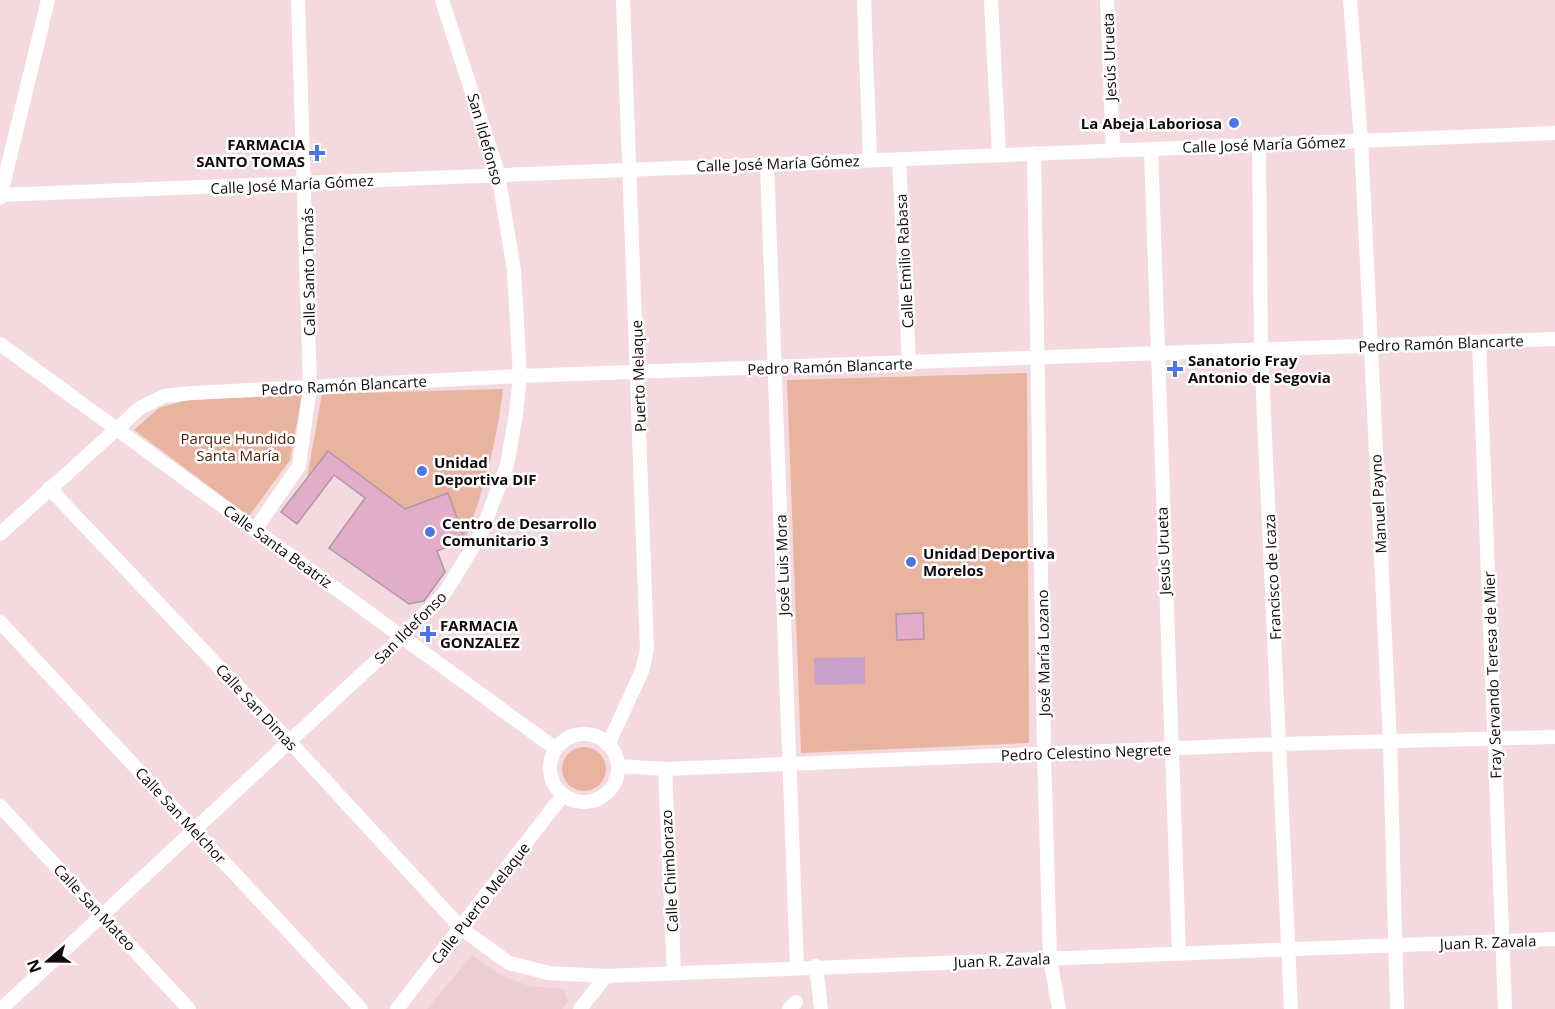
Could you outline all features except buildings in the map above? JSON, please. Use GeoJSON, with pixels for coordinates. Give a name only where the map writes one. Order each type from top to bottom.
{"type":"FeatureCollection","features":[{"type":"Feature","properties":{"kind":"street"},"geometry":{"type":"LineString","coordinates":[[1,196],[48,0]]}},
{"type":"Feature","properties":{"kind":"street","name":"Calle Santo Tomás"},"geometry":{"type":"LineString","coordinates":[[255,530],[299,466],[310,387],[306,184],[298,0]]}},
{"type":"Feature","properties":{"kind":"street","name":"San Ildefonso"},"geometry":{"type":"LineString","coordinates":[[6,1003],[402,637],[444,594],[481,534],[507,465],[516,414],[520,376],[514,270],[498,173],[442,0]]}},
{"type":"Feature","properties":{"kind":"street","name":"Puerto Melaque"},"geometry":{"type":"LineString","coordinates":[[608,745],[642,671],[647,649],[623,0]]}},
{"type":"Feature","properties":{"kind":"street"},"geometry":{"type":"LineString","coordinates":[[864,0],[870,160]]}},
{"type":"Feature","properties":{"kind":"street"},"geometry":{"type":"LineString","coordinates":[[991,0],[999,154]]}},
{"type":"Feature","properties":{"kind":"street","name":"Jesús Urueta"},"geometry":{"type":"LineString","coordinates":[[1107,0],[1113,150]]}},
{"type":"Feature","properties":{"kind":"street","name":"Manuel Payno"},"geometry":{"type":"LineString","coordinates":[[1350,0],[1360,140],[1390,742],[1397,1009]]}},
{"type":"Feature","properties":{"kind":"street","name":"Calle José María Gómez"},"geometry":{"type":"LineString","coordinates":[[1,196],[306,184],[498,173],[1555,133]]}},
{"type":"Feature","properties":{"kind":"street","name":"Francisco de Icaza"},"geometry":{"type":"LineString","coordinates":[[1259,144],[1261,350],[1291,1009]]}},
{"type":"Feature","properties":{"kind":"street","name":"Jesús Urueta"},"geometry":{"type":"LineString","coordinates":[[1151,148],[1156,354],[1179,953]]}},
{"type":"Feature","properties":{"kind":"street","name":"José María Lozano"},"geometry":{"type":"LineString","coordinates":[[1034,153],[1044,753],[1050,958],[1059,1009]]}},
{"type":"Feature","properties":{"kind":"street","name":"Calle Emilio Rabasa"},"geometry":{"type":"LineString","coordinates":[[899,159],[909,363]]}},
{"type":"Feature","properties":{"kind":"street","name":"José Luis Mora"},"geometry":{"type":"LineString","coordinates":[[767,164],[797,967]]}},
{"type":"Feature","properties":{"kind":"street","name":"Pedro Ramón Blancarte"},"geometry":{"type":"LineString","coordinates":[[0,534],[115,429],[140,408],[164,396],[520,376],[1555,339]]}},
{"type":"Feature","properties":{"kind":"street","name":"Fray Servando Teresa de Mier"},"geometry":{"type":"LineString","coordinates":[[1479,342],[1505,1009]]}},
{"type":"Feature","properties":{"kind":"street","name":"Calle Santa Beatriz"},"geometry":{"type":"LineString","coordinates":[[0,344],[556,749]]}},
{"type":"Feature","properties":{"kind":"street","name":"Calle San Dimas"},"geometry":{"type":"LineString","coordinates":[[49,488],[289,741],[462,929]]}},
{"type":"Feature","properties":{"kind":"street","name":"Calle San Melchor"},"geometry":{"type":"LineString","coordinates":[[0,621],[361,1009]]}},
{"type":"Feature","properties":{"kind":"street"},"geometry":{"type":"LineString","coordinates":[[587,734],[608,745],[618,766],[616,780],[610,791],[600,799],[587,802],[574,801],[563,795],[550,774],[551,761],[556,749],[575,735],[587,734]]}},
{"type":"Feature","properties":{"kind":"street","name":"Pedro Celestino Negrete"},"geometry":{"type":"LineString","coordinates":[[618,766],[665,769],[1280,744],[1555,737]]}},
{"type":"Feature","properties":{"kind":"street","name":"Calle Chimborazo"},"geometry":{"type":"LineString","coordinates":[[665,769],[674,972]]}},
{"type":"Feature","properties":{"kind":"street","name":"Calle Puerto Melaque"},"geometry":{"type":"LineString","coordinates":[[397,1009],[462,929],[563,795]]}},
{"type":"Feature","properties":{"kind":"street","name":"Calle San Mateo"},"geometry":{"type":"LineString","coordinates":[[0,806],[189,1009]]}},
{"type":"Feature","properties":{"kind":"street","name":"Juan R. Zavala"},"geometry":{"type":"LineString","coordinates":[[462,929],[509,963],[549,973],[606,976],[816,966],[1289,951],[1555,939]]}},
{"type":"Feature","properties":{"kind":"street"},"geometry":{"type":"LineString","coordinates":[[816,966],[821,1009]]}},
{"type":"Feature","properties":{"kind":"street"},"geometry":{"type":"LineString","coordinates":[[580,1009],[606,976]]}},
{"type":"Feature","properties":{"kind":"shaded area"},"geometry":{"type":"Polygon","coordinates":[[[865,657],[865,684],[815,685],[814,658],[865,657]]]}},
{"type":"Feature","properties":{"kind":"shaded area"},"geometry":{"type":"Polygon","coordinates":[[[472,955],[499,974],[529,986],[564,989],[568,1001],[562,1009],[427,1009],[472,955]]]}},
{"type":"Feature","properties":{"kind":"green space","name":"Unidad Deportiva Morelos"},"geometry":{"type":"Polygon","coordinates":[[[1027,373],[1029,743],[801,753],[787,380],[1027,373]]]}},
{"type":"Feature","properties":{"kind":"green space","name":"Unidad Deportiva DIF"},"geometry":{"type":"Polygon","coordinates":[[[503,389],[489,466],[465,540],[448,494],[405,509],[328,451],[307,478],[322,394],[503,389]]]}},
{"type":"Feature","properties":{"kind":"green space","name":"Parque Hundido Santa María"},"geometry":{"type":"Polygon","coordinates":[[[302,395],[290,460],[249,516],[134,430],[159,408],[187,400],[302,395]]]}},
{"type":"Feature","properties":{"kind":"green space"},"geometry":{"type":"Polygon","coordinates":[[[584,747],[600,753],[606,769],[600,785],[584,791],[568,785],[562,769],[568,753],[584,747]]]}},
{"type":"Feature","properties":{"kind":"place","name":"La Abeja Laboriosa"},"geometry":{"type":"Point","coordinates":[1234,123]}},
{"type":"Feature","properties":{"kind":"place","name":"FARMACIA SANTO TOMAS"},"geometry":{"type":"Point","coordinates":[317,153]}},
{"type":"Feature","properties":{"kind":"place","name":"Sanatorio Fray Antonio de Segovia"},"geometry":{"type":"Point","coordinates":[1175,369]}},
{"type":"Feature","properties":{"kind":"place","name":"Unidad Deportiva DIF"},"geometry":{"type":"Point","coordinates":[422,471]}},
{"type":"Feature","properties":{"kind":"place","name":"Centro de Desarrollo Comunitario 3"},"geometry":{"type":"Point","coordinates":[430,532]}},
{"type":"Feature","properties":{"kind":"place","name":"Unidad Deportiva Morelos"},"geometry":{"type":"Point","coordinates":[911,562]}},
{"type":"Feature","properties":{"kind":"place","name":"FARMACIA GONZALEZ"},"geometry":{"type":"Point","coordinates":[428,634]}}]}
